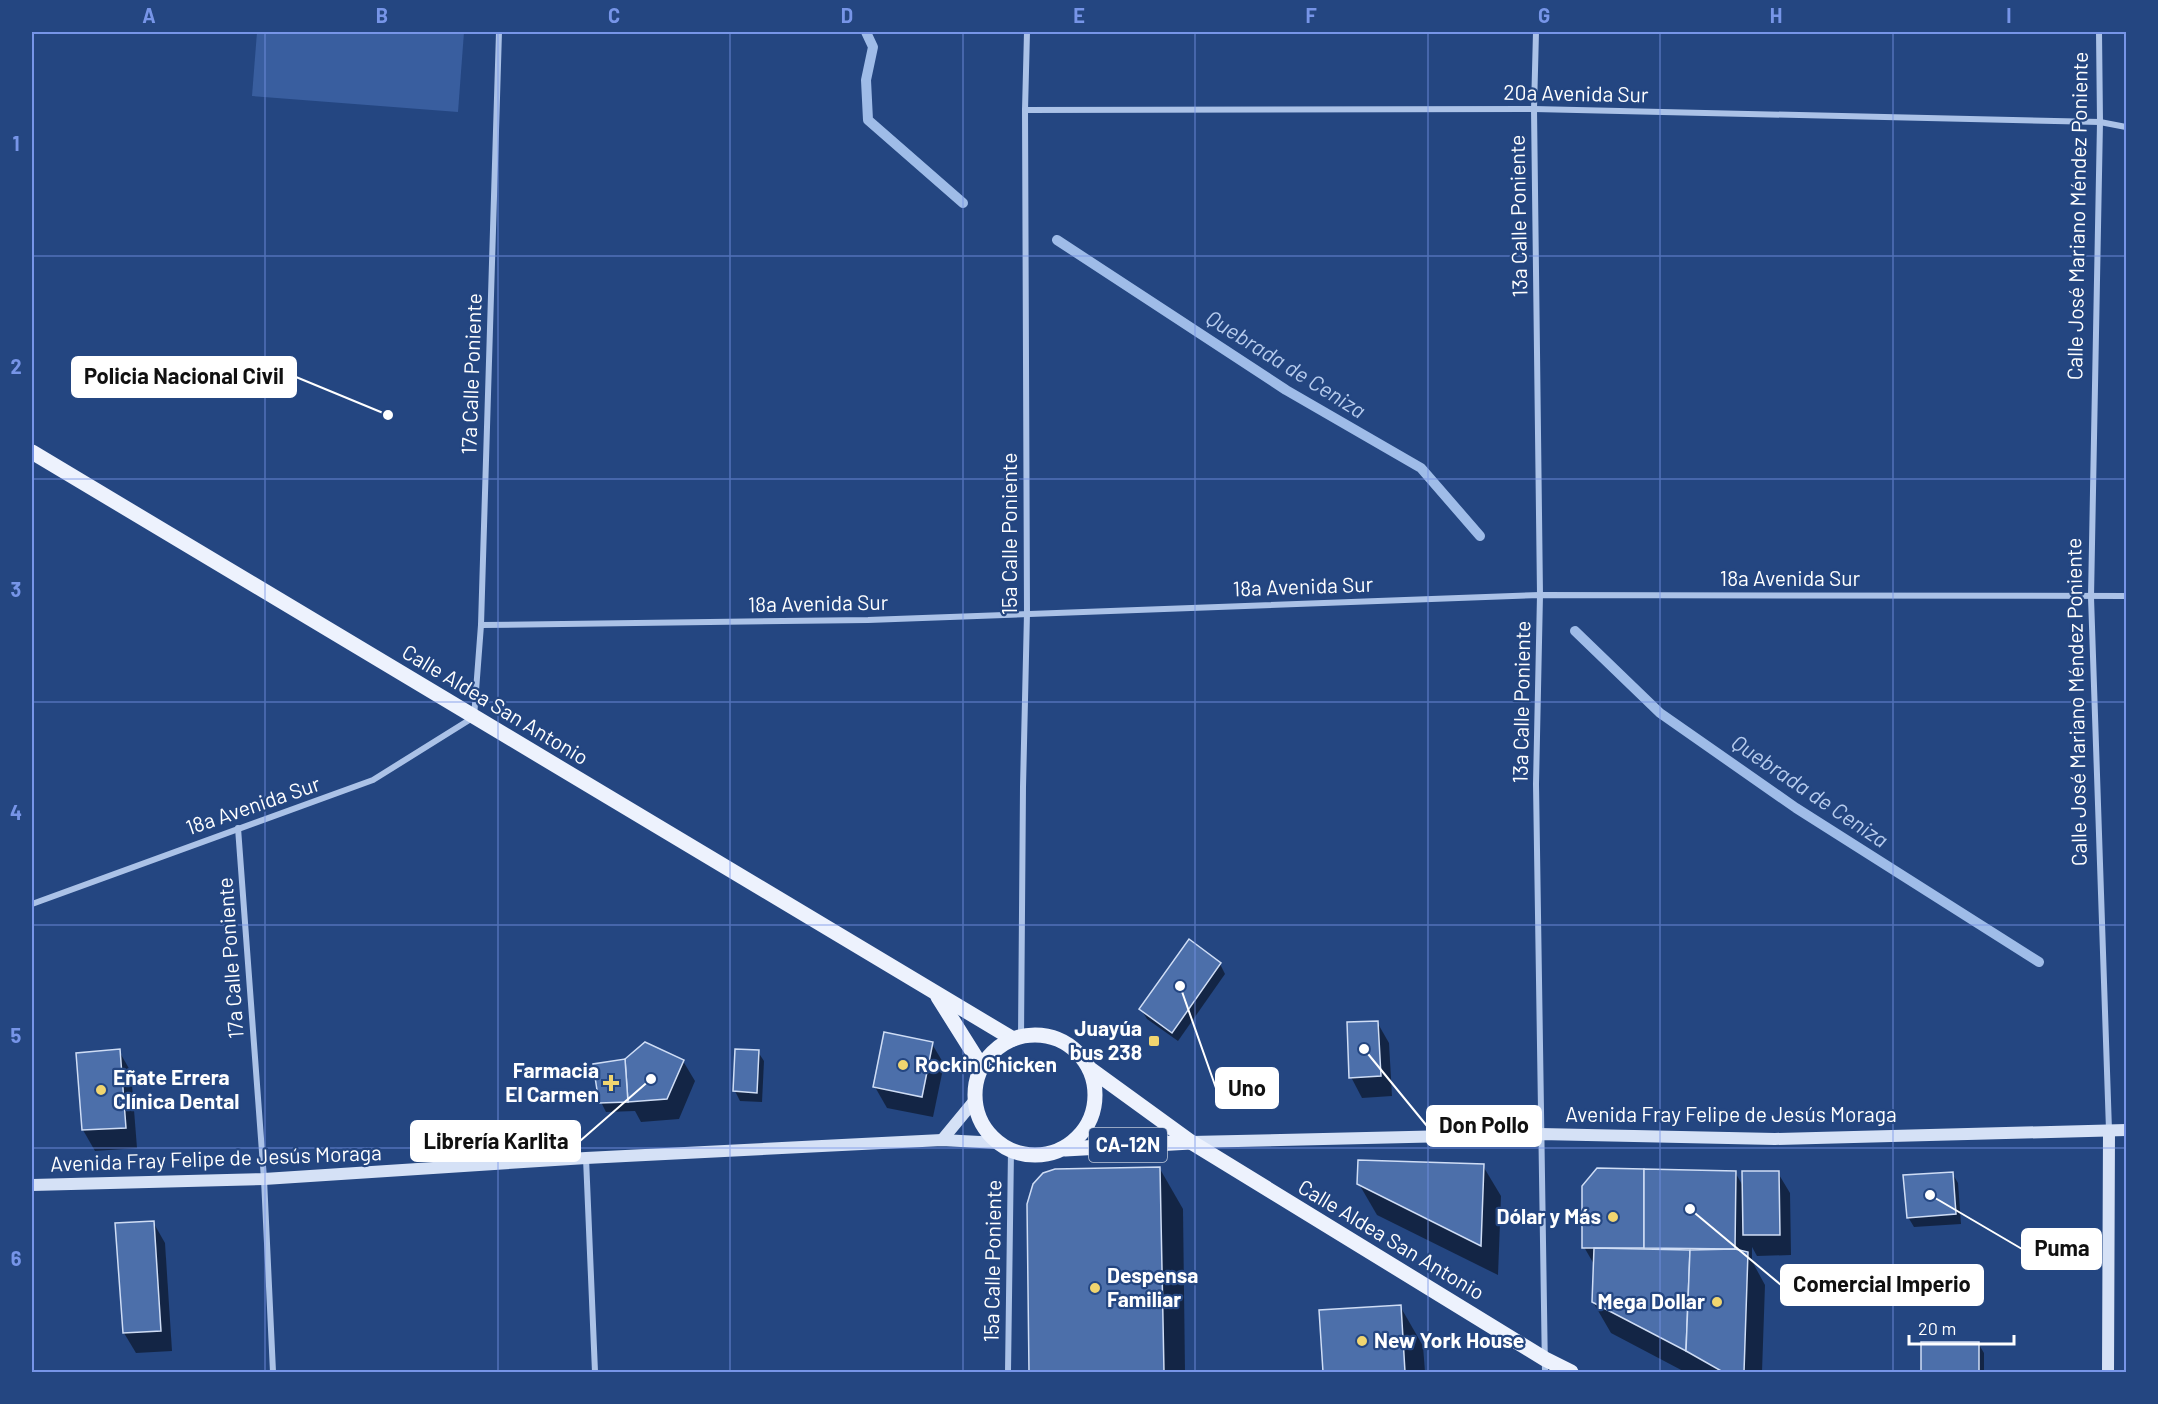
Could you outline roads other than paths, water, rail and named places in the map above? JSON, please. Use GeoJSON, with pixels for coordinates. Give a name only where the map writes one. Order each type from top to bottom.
{"type":"FeatureCollection","features":[{"type":"Feature","properties":{"kind":"main road","name":"Calle Aldea San Antonio"},"geometry":{"type":"LineString","coordinates":[[32,452],[937,995],[1017,1038]]}},
{"type":"Feature","properties":{"kind":"main road","name":"Calle Aldea San Antonio"},"geometry":{"type":"LineString","coordinates":[[937,995],[982,1067]]}},
{"type":"Feature","properties":{"kind":"main road"},"geometry":{"type":"LineString","coordinates":[[1041,1035],[1060,1040],[1077,1051],[1089,1068],[1095,1085],[1095,1104],[1090,1122],[1079,1137],[1065,1149],[1048,1155],[1029,1155],[1005,1147],[987,1131],[979,1116],[975,1100],[982,1067],[990,1056],[1017,1038],[1041,1035]]}},
{"type":"Feature","properties":{"kind":"main road","name":"Calle Aldea San Antonio"},"geometry":{"type":"LineString","coordinates":[[1089,1068],[1191,1142],[1545,1366],[1571,1372]]}},
{"type":"Feature","properties":{"kind":"main road","name":"CA-12N"},"geometry":{"type":"LineString","coordinates":[[1065,1149],[1191,1142]]}},
{"type":"Feature","properties":{"kind":"street","name":"17a Calle Poniente"},"geometry":{"type":"LineString","coordinates":[[474,717],[481,625],[499,32]]}},
{"type":"Feature","properties":{"kind":"street","name":"15a Calle Poniente"},"geometry":{"type":"LineString","coordinates":[[1017,1038],[1027,613],[1025,110],[1027,32]]}},
{"type":"Feature","properties":{"kind":"street","name":"13a Calle Poniente"},"geometry":{"type":"LineString","coordinates":[[1536,32],[1534,109],[1540,595],[1536,784],[1545,1366]]}},
{"type":"Feature","properties":{"kind":"street","name":"Calle José Mariano Méndez Poniente"},"geometry":{"type":"LineString","coordinates":[[2099,32],[2100,122],[2091,597],[2109,1131],[2108,1372]]}},
{"type":"Feature","properties":{"kind":"street","name":"20a Avenida Sur"},"geometry":{"type":"LineString","coordinates":[[1025,110],[1534,109],[2100,122],[2127,127]]}},
{"type":"Feature","properties":{"kind":"street","name":"18a Avenida Sur"},"geometry":{"type":"LineString","coordinates":[[481,625],[868,620],[1540,595],[2127,596]]}},
{"type":"Feature","properties":{"kind":"street","name":"18a Avenida Sur"},"geometry":{"type":"LineString","coordinates":[[32,904],[238,828],[324,800],[373,780],[474,717]]}},
{"type":"Feature","properties":{"kind":"street","name":"17a Calle Poniente"},"geometry":{"type":"LineString","coordinates":[[238,828],[264,1179],[273,1372]]}},
{"type":"Feature","properties":{"kind":"street"},"geometry":{"type":"LineString","coordinates":[[942,1140],[975,1100]]}},
{"type":"Feature","properties":{"kind":"street","name":"Avenida Fray Felipe de Jesús Moraga"},"geometry":{"type":"LineString","coordinates":[[1191,1142],[1540,1134],[1775,1139],[2127,1130]]}},
{"type":"Feature","properties":{"kind":"street","name":"Avenida Fray Felipe de Jesús Moraga"},"geometry":{"type":"LineString","coordinates":[[32,1185],[264,1179],[586,1158],[942,1140],[1005,1147]]}},
{"type":"Feature","properties":{"kind":"street","name":"15a Calle Poniente"},"geometry":{"type":"LineString","coordinates":[[1005,1147],[1008,1372]]}},
{"type":"Feature","properties":{"kind":"street"},"geometry":{"type":"LineString","coordinates":[[586,1158],[594,1372]]}},
{"type":"Feature","properties":{"kind":"waterway","name":"Quebrada de Ceniza"},"geometry":{"type":"LineString","coordinates":[[866,32],[873,47],[866,80],[868,120],[963,203]]}},
{"type":"Feature","properties":{"kind":"waterway","name":"Quebrada de Ceniza"},"geometry":{"type":"LineString","coordinates":[[1057,240],[1286,390],[1421,468],[1480,536]]}},
{"type":"Feature","properties":{"kind":"waterway","name":"Quebrada de Ceniza"},"geometry":{"type":"LineString","coordinates":[[1575,631],[1660,713],[1796,808],[2039,962]]}},
{"type":"Feature","properties":{"kind":"place","name":"Policia Nacional Civil"},"geometry":{"type":"Point","coordinates":[388,415]}},
{"type":"Feature","properties":{"kind":"place","name":"Uno"},"geometry":{"type":"Point","coordinates":[1180,986]}},
{"type":"Feature","properties":{"kind":"place","name":"Juayúa bus 238"},"geometry":{"type":"Point","coordinates":[1154,1041]}},
{"type":"Feature","properties":{"kind":"place","name":"Don Pollo"},"geometry":{"type":"Point","coordinates":[1364,1049]}},
{"type":"Feature","properties":{"kind":"place","name":"Rockin Chicken"},"geometry":{"type":"Point","coordinates":[903,1065]}},
{"type":"Feature","properties":{"kind":"place","name":"Librería Karlita"},"geometry":{"type":"Point","coordinates":[651,1079]}},
{"type":"Feature","properties":{"kind":"place","name":"Farmacia El Carmen"},"geometry":{"type":"Point","coordinates":[611,1083]}},
{"type":"Feature","properties":{"kind":"place","name":"Eñate Errera Clínica Dental"},"geometry":{"type":"Point","coordinates":[101,1090]}},
{"type":"Feature","properties":{"kind":"place","name":"Puma"},"geometry":{"type":"Point","coordinates":[1930,1195]}},
{"type":"Feature","properties":{"kind":"place","name":"Comercial Imperio"},"geometry":{"type":"Point","coordinates":[1690,1209]}},
{"type":"Feature","properties":{"kind":"place","name":"Dólar y Más"},"geometry":{"type":"Point","coordinates":[1613,1217]}},
{"type":"Feature","properties":{"kind":"place","name":"Despensa Familiar"},"geometry":{"type":"Point","coordinates":[1095,1288]}},
{"type":"Feature","properties":{"kind":"place","name":"Mega Dollar"},"geometry":{"type":"Point","coordinates":[1717,1302]}},
{"type":"Feature","properties":{"kind":"place","name":"New York House"},"geometry":{"type":"Point","coordinates":[1362,1341]}}]}
